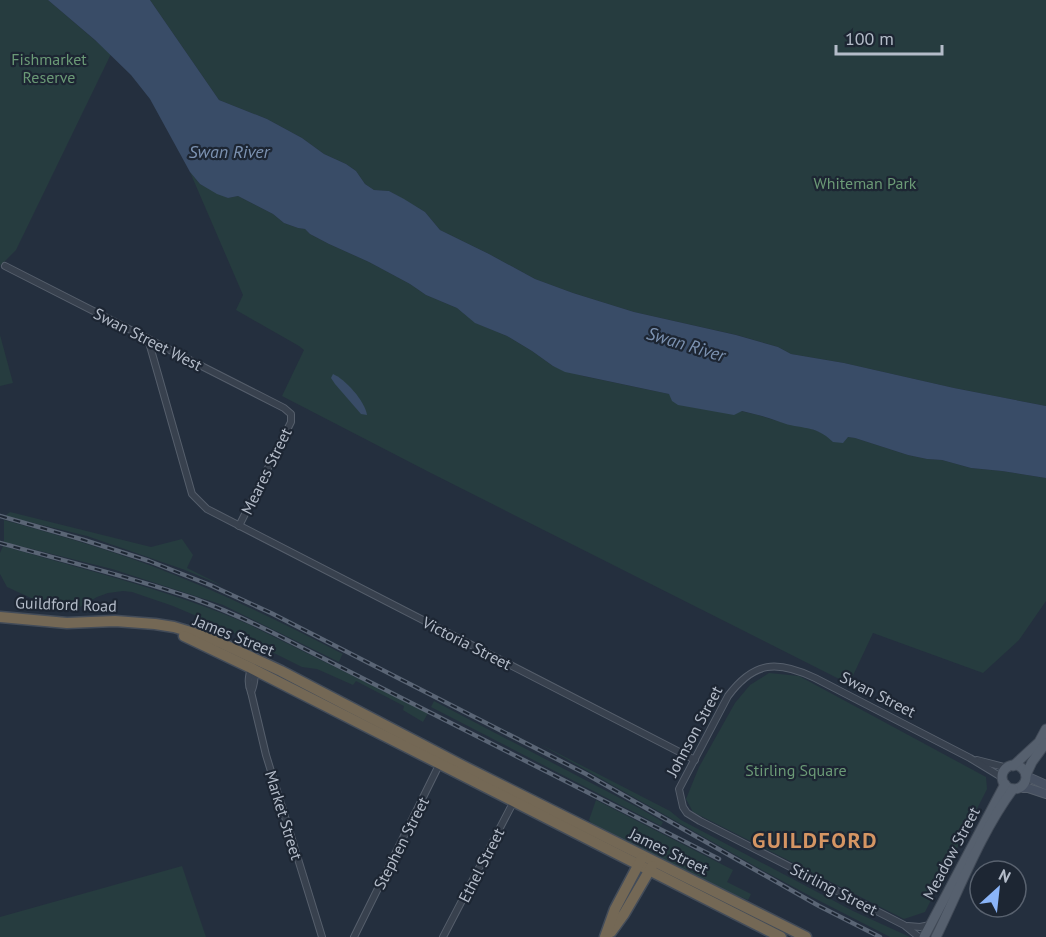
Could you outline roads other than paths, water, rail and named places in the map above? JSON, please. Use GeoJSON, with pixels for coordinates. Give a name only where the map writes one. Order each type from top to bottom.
{"type":"FeatureCollection","features":[{"type":"Feature","properties":{"kind":"highway","name":"Guildford Road"},"geometry":{"type":"LineString","coordinates":[[0,616],[67,623],[130,621]]}},
{"type":"Feature","properties":{"kind":"highway","name":"James Street"},"geometry":{"type":"LineString","coordinates":[[130,621],[175,633],[295,678],[433,750],[516,798]]}},
{"type":"Feature","properties":{"kind":"highway","name":"James Street"},"geometry":{"type":"LineString","coordinates":[[255,664],[331,709],[440,765],[516,798],[652,865],[782,934],[806,937]]}},
{"type":"Feature","properties":{"kind":"highway"},"geometry":{"type":"LineString","coordinates":[[295,678],[294,684],[297,688],[331,709]]}},
{"type":"Feature","properties":{"kind":"highway"},"geometry":{"type":"LineString","coordinates":[[606,937],[615,909],[641,860]]}},
{"type":"Feature","properties":{"kind":"highway"},"geometry":{"type":"LineString","coordinates":[[606,937],[624,914],[652,865]]}},
{"type":"Feature","properties":{"kind":"main road"},"geometry":{"type":"LineString","coordinates":[[1046,729],[1039,742],[1004,772],[1010,785],[1024,784],[1032,762],[1046,743]]}},
{"type":"Feature","properties":{"kind":"main road"},"geometry":{"type":"LineString","coordinates":[[1010,767],[1020,767],[1026,775]]}},
{"type":"Feature","properties":{"kind":"main road","name":"Meadow Street"},"geometry":{"type":"LineString","coordinates":[[924,937],[1010,785]]}},
{"type":"Feature","properties":{"kind":"main road","name":"Meadow Street"},"geometry":{"type":"LineString","coordinates":[[936,937],[1010,785]]}},
{"type":"Feature","properties":{"kind":"street","name":"Swan Street West"},"geometry":{"type":"LineString","coordinates":[[5,266],[284,408],[291,414]]}},
{"type":"Feature","properties":{"kind":"street"},"geometry":{"type":"LineString","coordinates":[[148,339],[192,494],[207,509],[239,526]]}},
{"type":"Feature","properties":{"kind":"street","name":"Meares Street"},"geometry":{"type":"LineString","coordinates":[[239,526],[291,422],[291,414]]}},
{"type":"Feature","properties":{"kind":"street","name":"Victoria Street"},"geometry":{"type":"LineString","coordinates":[[239,526],[695,760]]}},
{"type":"Feature","properties":{"kind":"street","name":"Market Street"},"geometry":{"type":"LineString","coordinates":[[255,664],[252,692],[266,755],[322,937]]}},
{"type":"Feature","properties":{"kind":"street","name":"Johnson Street"},"geometry":{"type":"LineString","coordinates":[[680,793],[679,789],[735,686],[750,673],[769,667]]}},
{"type":"Feature","properties":{"kind":"street","name":"Swan Street"},"geometry":{"type":"LineString","coordinates":[[769,667],[786,667],[803,672],[970,758],[1010,785],[1046,794]]}},
{"type":"Feature","properties":{"kind":"street"},"geometry":{"type":"LineString","coordinates":[[433,750],[440,758],[440,765]]}},
{"type":"Feature","properties":{"kind":"street","name":"Swan Street"},"geometry":{"type":"LineString","coordinates":[[970,758],[1010,767]]}},
{"type":"Feature","properties":{"kind":"street","name":"Stephen Street"},"geometry":{"type":"LineString","coordinates":[[354,937],[440,765]]}},
{"type":"Feature","properties":{"kind":"street"},"geometry":{"type":"LineString","coordinates":[[1026,775],[1046,785]]}},
{"type":"Feature","properties":{"kind":"street","name":"Stirling Street"},"geometry":{"type":"LineString","coordinates":[[680,793],[683,807],[692,817],[904,925],[919,937]]}},
{"type":"Feature","properties":{"kind":"street","name":"Ethel Street"},"geometry":{"type":"LineString","coordinates":[[443,937],[516,798]]}},
{"type":"Feature","properties":{"kind":"street","name":"Stirling Street"},"geometry":{"type":"LineString","coordinates":[[904,925],[930,926]]}},
{"type":"Feature","properties":{"kind":"water","name":"Swan River"},"geometry":{"type":"Polygon","coordinates":[[[48,0],[150,0],[219,100],[267,119],[302,138],[324,154],[356,171],[365,184],[374,190],[389,191],[425,212],[440,230],[535,279],[634,312],[736,335],[778,347],[791,354],[1046,406],[1046,478],[971,468],[942,460],[927,459],[855,438],[848,437],[843,443],[833,442],[820,432],[756,414],[742,411],[734,415],[678,405],[672,401],[669,394],[565,372],[507,336],[475,323],[457,308],[426,295],[369,262],[310,234],[305,229],[284,223],[273,214],[238,196],[228,198],[200,184],[190,172],[150,99],[131,75],[95,40],[48,0]]]}},
{"type":"Feature","properties":{"kind":"water"},"geometry":{"type":"Polygon","coordinates":[[[333,374],[354,391],[363,403],[367,415],[361,414],[335,384],[331,378],[333,374]]]}},
{"type":"Feature","properties":{"kind":"railway"},"geometry":{"type":"LineString","coordinates":[[0,516],[149,561],[210,585],[271,613],[586,774],[819,906],[880,937]]}},
{"type":"Feature","properties":{"kind":"railway"},"geometry":{"type":"LineString","coordinates":[[0,543],[147,584],[195,599],[232,614],[719,859]]}},
{"type":"Feature","properties":{"kind":"district","name":"GUILDFORD"},"geometry":{"type":"Point","coordinates":[815,840]}},
{"type":"Feature","properties":{"kind":"park label","name":"Fishmarket Reserve"},"geometry":{"type":"Point","coordinates":[49,68]}},
{"type":"Feature","properties":{"kind":"park label","name":"Whiteman Park"},"geometry":{"type":"Point","coordinates":[865,183]}},
{"type":"Feature","properties":{"kind":"park label","name":"Stirling Square"},"geometry":{"type":"Point","coordinates":[796,770]}}]}
